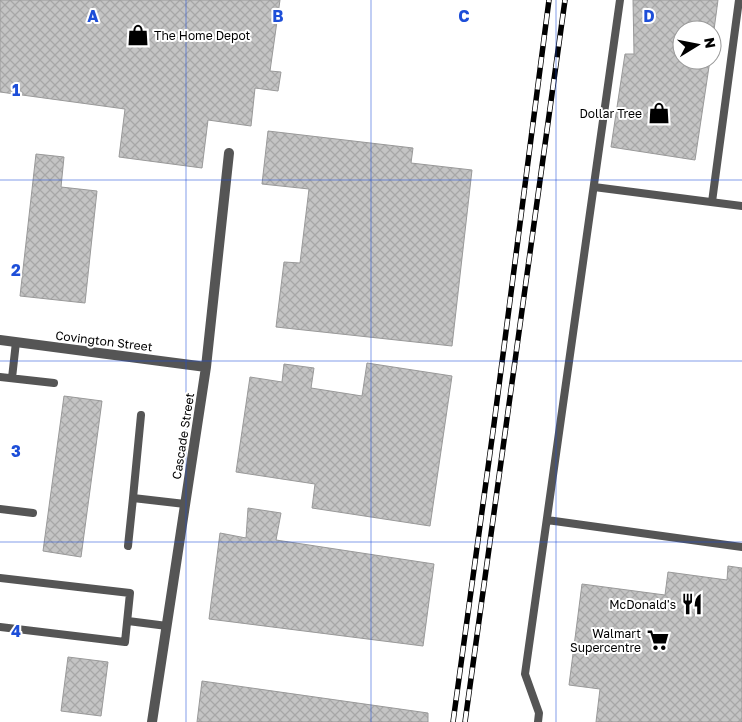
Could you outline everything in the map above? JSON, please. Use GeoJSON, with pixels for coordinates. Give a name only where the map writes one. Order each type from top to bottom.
{"type":"FeatureCollection","features":[{"type":"Feature","properties":{"kind":"street","name":"Cascade Street"},"geometry":{"type":"LineString","coordinates":[[152,722],[206,367],[229,153]]}},
{"type":"Feature","properties":{"kind":"street","name":"Covington Street"},"geometry":{"type":"LineString","coordinates":[[0,340],[206,367]]}},
{"type":"Feature","properties":{"kind":"lane"},"geometry":{"type":"LineString","coordinates":[[538,722],[539,713],[525,674],[620,0]]}},
{"type":"Feature","properties":{"kind":"lane"},"geometry":{"type":"LineString","coordinates":[[712,202],[739,0]]}},
{"type":"Feature","properties":{"kind":"lane"},"geometry":{"type":"LineString","coordinates":[[594,187],[742,206]]}},
{"type":"Feature","properties":{"kind":"lane"},"geometry":{"type":"LineString","coordinates":[[12,378],[16,342]]}},
{"type":"Feature","properties":{"kind":"lane"},"geometry":{"type":"LineString","coordinates":[[0,377],[54,383]]}},
{"type":"Feature","properties":{"kind":"lane"},"geometry":{"type":"LineString","coordinates":[[128,546],[141,415]]}},
{"type":"Feature","properties":{"kind":"lane"},"geometry":{"type":"LineString","coordinates":[[133,498],[185,504]]}},
{"type":"Feature","properties":{"kind":"lane"},"geometry":{"type":"LineString","coordinates":[[0,508],[33,513]]}},
{"type":"Feature","properties":{"kind":"lane"},"geometry":{"type":"LineString","coordinates":[[547,520],[742,547]]}},
{"type":"Feature","properties":{"kind":"lane"},"geometry":{"type":"LineString","coordinates":[[0,578],[130,593],[126,642],[0,627]]}},
{"type":"Feature","properties":{"kind":"lane"},"geometry":{"type":"LineString","coordinates":[[128,621],[167,626]]}},
{"type":"Feature","properties":{"kind":"building","name":"The Home Depot"},"geometry":{"type":"Polygon","coordinates":[[[0,0],[280,0],[270,71],[281,72],[278,91],[255,88],[251,126],[208,120],[202,168],[119,157],[125,109],[0,92],[0,0]]]}},
{"type":"Feature","properties":{"kind":"building","name":"Dollar Tree"},"geometry":{"type":"Polygon","coordinates":[[[633,0],[718,0],[715,20],[672,20],[672,70],[708,70],[695,160],[611,147],[625,54],[634,54],[633,0]]]}},
{"type":"Feature","properties":{"kind":"building"},"geometry":{"type":"Polygon","coordinates":[[[268,131],[413,148],[411,163],[472,170],[452,346],[276,327],[284,262],[300,263],[309,189],[262,184],[268,131]]]}},
{"type":"Feature","properties":{"kind":"building"},"geometry":{"type":"Polygon","coordinates":[[[36,154],[64,157],[61,187],[97,191],[85,303],[20,296],[36,154]]]}},
{"type":"Feature","properties":{"kind":"building"},"geometry":{"type":"Polygon","coordinates":[[[367,363],[452,376],[430,526],[312,508],[315,484],[236,472],[250,377],[282,382],[284,364],[314,368],[311,388],[362,396],[367,363]]]}},
{"type":"Feature","properties":{"kind":"building"},"geometry":{"type":"Polygon","coordinates":[[[64,396],[102,401],[81,557],[43,551],[64,396]]]}},
{"type":"Feature","properties":{"kind":"building"},"geometry":{"type":"Polygon","coordinates":[[[248,508],[281,513],[276,540],[434,564],[423,646],[209,619],[220,533],[246,538],[248,508]]]}},
{"type":"Feature","properties":{"kind":"building","name":"Walmart Supercentre"},"geometry":{"type":"Polygon","coordinates":[[[728,566],[742,568],[742,722],[596,722],[600,689],[569,685],[582,584],[665,595],[668,572],[727,580],[728,566]]]}},
{"type":"Feature","properties":{"kind":"building"},"geometry":{"type":"Polygon","coordinates":[[[68,657],[108,662],[101,716],[61,711],[68,657]]]}},
{"type":"Feature","properties":{"kind":"building"},"geometry":{"type":"Polygon","coordinates":[[[202,681],[428,713],[428,722],[197,722],[202,681]]]}},
{"type":"Feature","properties":{"kind":"railway"},"geometry":{"type":"LineString","coordinates":[[453,722],[549,0]]}},
{"type":"Feature","properties":{"kind":"railway"},"geometry":{"type":"LineString","coordinates":[[465,722],[565,0]]}},
{"type":"Feature","properties":{"kind":"place","name":"The Home Depot"},"geometry":{"type":"Point","coordinates":[138,35]}},
{"type":"Feature","properties":{"kind":"place","name":"Dollar Tree"},"geometry":{"type":"Point","coordinates":[659,113]}},
{"type":"Feature","properties":{"kind":"place","name":"McDonald's"},"geometry":{"type":"Point","coordinates":[692,604]}},
{"type":"Feature","properties":{"kind":"place","name":"Walmart Supercentre"},"geometry":{"type":"Point","coordinates":[658,640]}}]}
